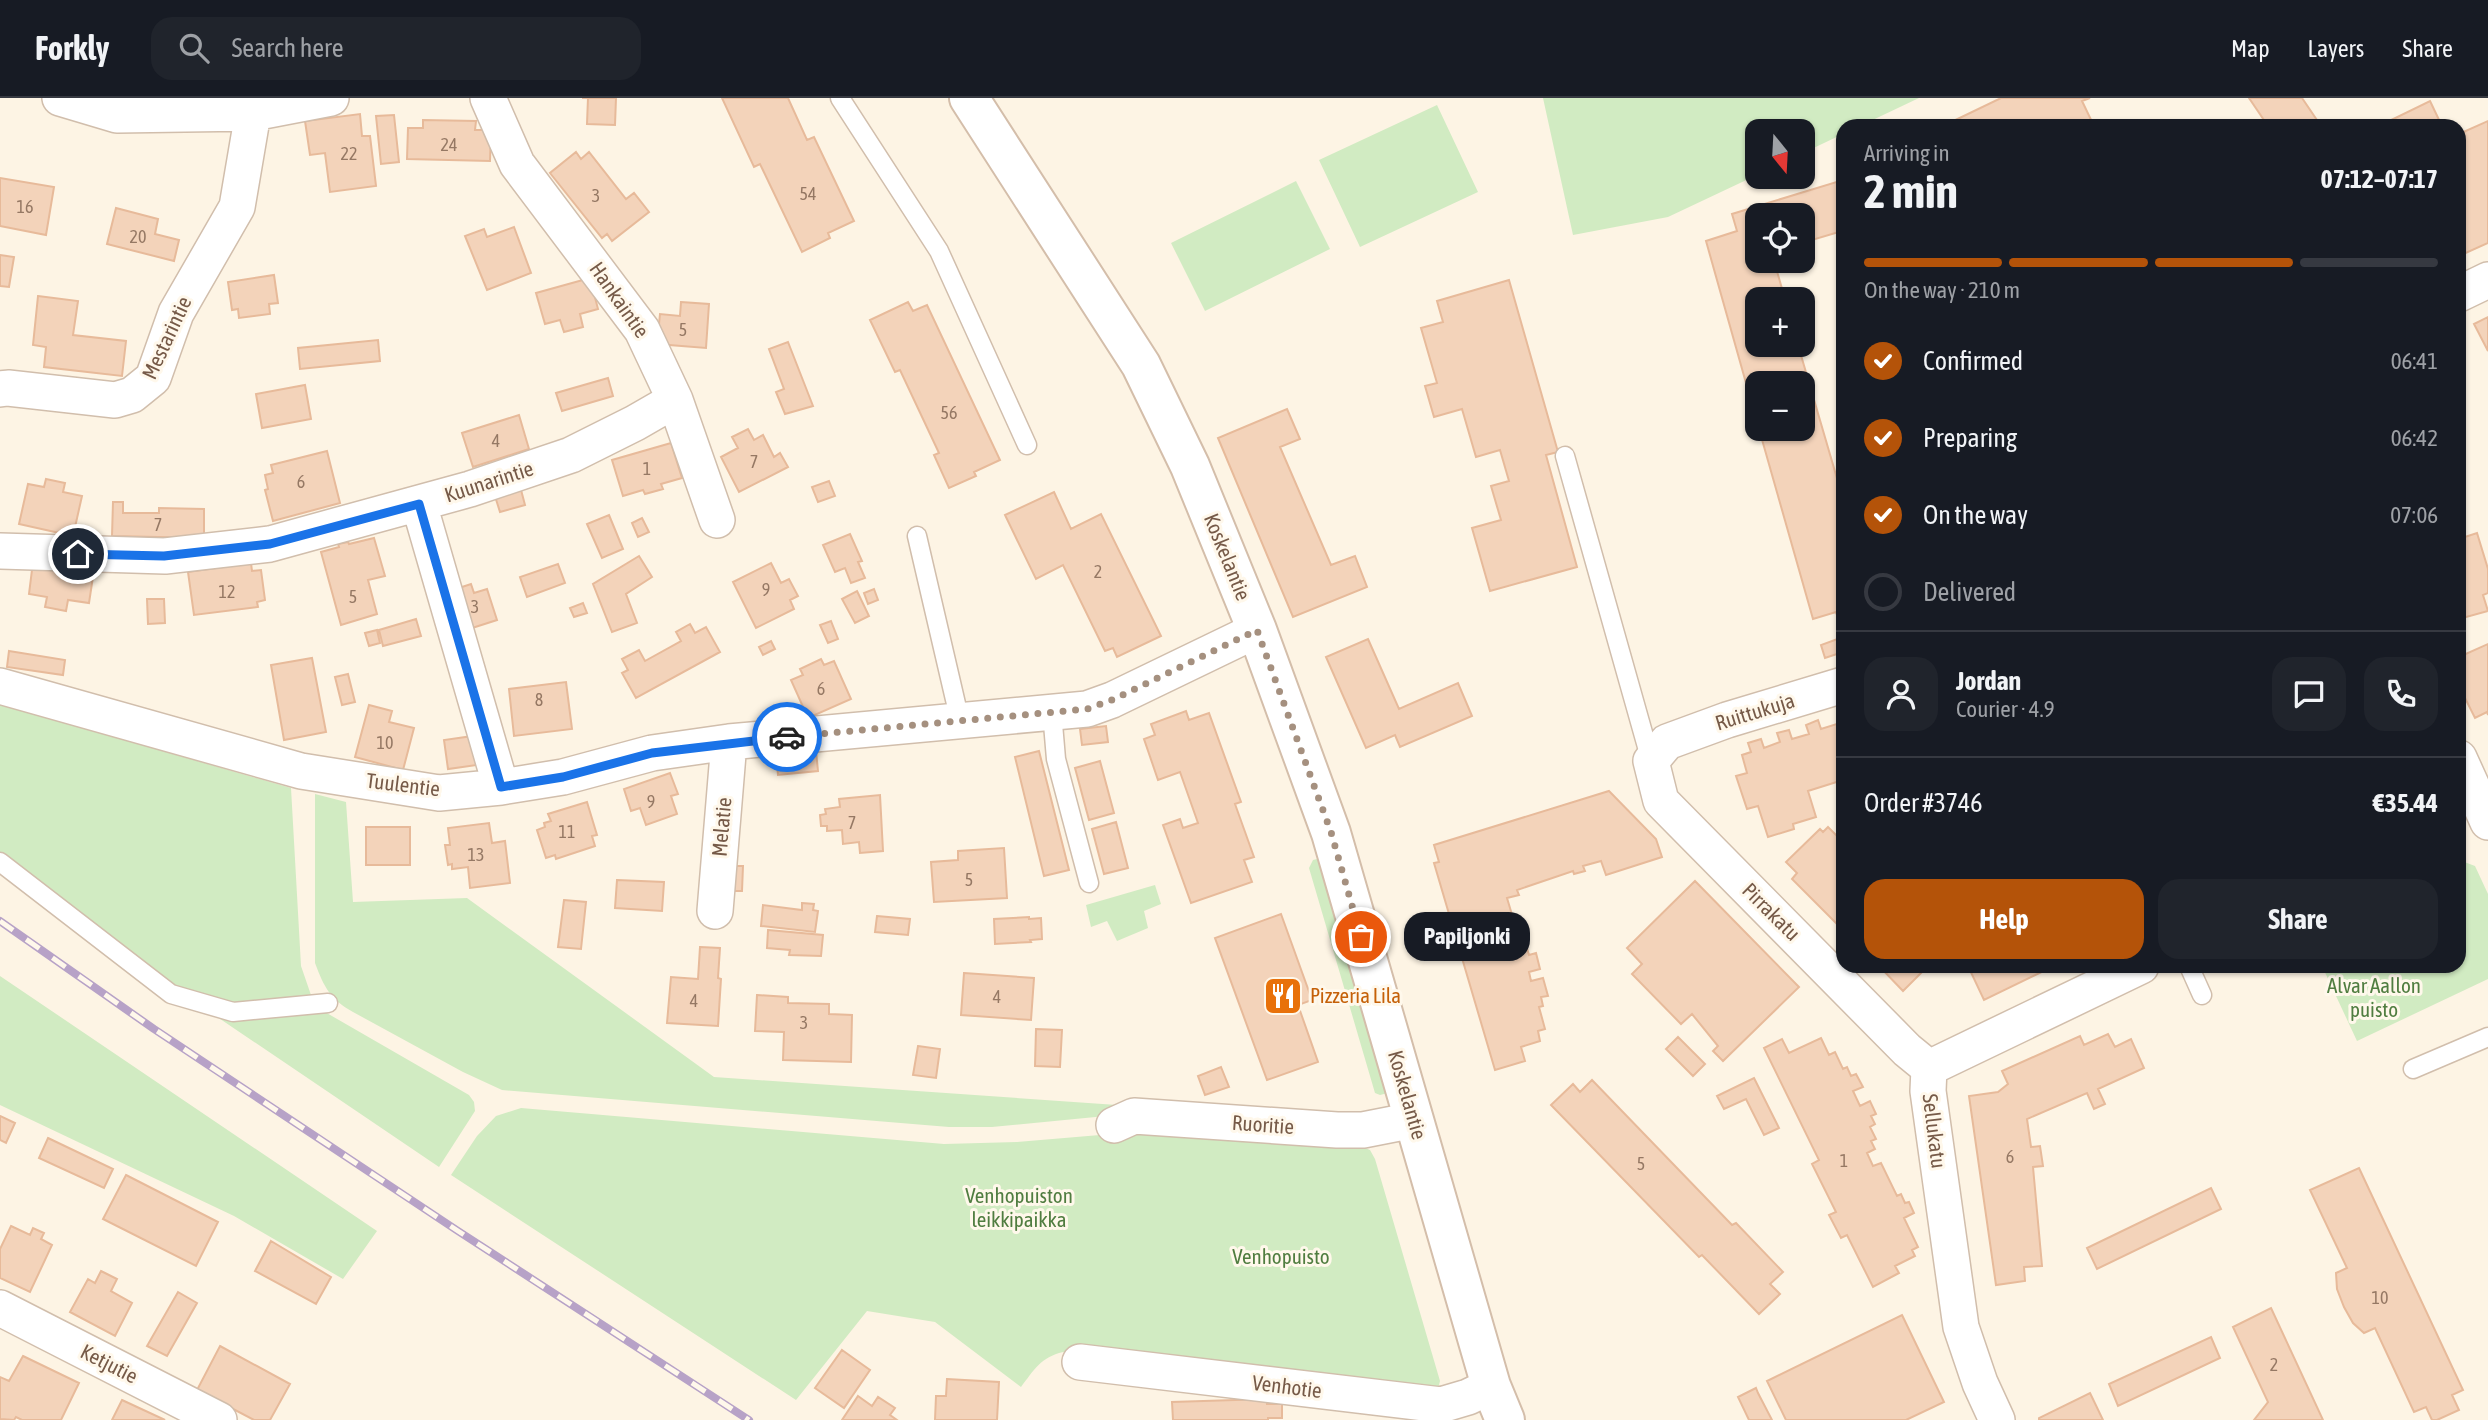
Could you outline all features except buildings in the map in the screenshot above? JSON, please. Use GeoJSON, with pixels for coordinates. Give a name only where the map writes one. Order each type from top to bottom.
{"type":"FeatureCollection","features":[{"type":"Feature","properties":{"kind":"main road","name":"Koskelantie"},"geometry":{"type":"LineString","coordinates":[[969,98],[1141,365],[1190,466],[1257,630],[1331,832],[1498,1403]]}},
{"type":"Feature","properties":{"kind":"street"},"geometry":{"type":"LineString","coordinates":[[60,98],[117,115],[253,113],[331,98]]}},
{"type":"Feature","properties":{"kind":"street","name":"Hankaintie"},"geometry":{"type":"LineString","coordinates":[[488,98],[517,164],[642,330],[675,400],[717,520]]}},
{"type":"Feature","properties":{"kind":"street","name":"Mestarintie"},"geometry":{"type":"LineString","coordinates":[[0,389],[116,400],[132,396],[145,387],[153,378],[176,313],[237,207],[253,113]]}},
{"type":"Feature","properties":{"kind":"street"},"geometry":{"type":"LineString","coordinates":[[2466,291],[2488,281]]}},
{"type":"Feature","properties":{"kind":"street","name":"Kuunarintie"},"geometry":{"type":"LineString","coordinates":[[0,551],[164,556],[270,544],[419,504],[571,455],[675,400]]}},
{"type":"Feature","properties":{"kind":"street"},"geometry":{"type":"LineString","coordinates":[[419,504],[501,787]]}},
{"type":"Feature","properties":{"kind":"street","name":"Tuulentie"},"geometry":{"type":"LineString","coordinates":[[0,686],[301,771],[439,793],[563,777],[652,753],[729,742],[1087,709],[1112,700],[1257,630]]}},
{"type":"Feature","properties":{"kind":"street","name":"Ruittukuja"},"geometry":{"type":"LineString","coordinates":[[1659,751],[1727,720],[1836,687]]}},
{"type":"Feature","properties":{"kind":"street","name":"Melatie"},"geometry":{"type":"LineString","coordinates":[[715,911],[729,742]]}},
{"type":"Feature","properties":{"kind":"street","name":"Pirrakatu"},"geometry":{"type":"LineString","coordinates":[[1659,751],[1661,801],[1907,1050],[1929,1068]]}},
{"type":"Feature","properties":{"kind":"street"},"geometry":{"type":"LineString","coordinates":[[2466,777],[2479,813]]}},
{"type":"Feature","properties":{"kind":"street","name":"Sellukatu"},"geometry":{"type":"LineString","coordinates":[[1997,1420],[1980,1383],[1961,1327],[1928,1091],[1929,1068],[2126,973]]}},
{"type":"Feature","properties":{"kind":"street","name":"Ruoritie"},"geometry":{"type":"LineString","coordinates":[[1114,1125],[1134,1116],[1363,1130],[1414,1120]]}},
{"type":"Feature","properties":{"kind":"street","name":"Ketjutie"},"geometry":{"type":"LineString","coordinates":[[0,1308],[219,1420]]}},
{"type":"Feature","properties":{"kind":"street","name":"Venhotie"},"geometry":{"type":"LineString","coordinates":[[1080,1362],[1441,1405],[1468,1397],[1498,1403]]}},
{"type":"Feature","properties":{"kind":"lane"},"geometry":{"type":"LineString","coordinates":[[840,98],[939,251],[1027,445]]}},
{"type":"Feature","properties":{"kind":"lane"},"geometry":{"type":"LineString","coordinates":[[1566,456],[1659,751]]}},
{"type":"Feature","properties":{"kind":"lane"},"geometry":{"type":"LineString","coordinates":[[917,536],[960,720]]}},
{"type":"Feature","properties":{"kind":"lane"},"geometry":{"type":"LineString","coordinates":[[1052,712],[1056,759],[1089,883]]}},
{"type":"Feature","properties":{"kind":"lane"},"geometry":{"type":"LineString","coordinates":[[0,862],[171,994],[233,1012],[328,1003]]}},
{"type":"Feature","properties":{"kind":"lane"},"geometry":{"type":"LineString","coordinates":[[2192,973],[2202,995]]}},
{"type":"Feature","properties":{"kind":"lane"},"geometry":{"type":"LineString","coordinates":[[2413,1069],[2488,1037]]}},
{"type":"Feature","properties":{"kind":"green space"},"geometry":{"type":"Polygon","coordinates":[[[1543,98],[1919,98],[1875,119],[1836,119],[1836,137],[1815,147],[1815,119],[1745,119],[1745,181],[1668,217],[1573,235],[1543,98]]]}},
{"type":"Feature","properties":{"kind":"green space"},"geometry":{"type":"Polygon","coordinates":[[[1437,105],[1478,192],[1360,247],[1319,160],[1437,105]]]}},
{"type":"Feature","properties":{"kind":"green space"},"geometry":{"type":"Polygon","coordinates":[[[1296,181],[1330,249],[1205,311],[1171,243],[1296,181]]]}},
{"type":"Feature","properties":{"kind":"green space"},"geometry":{"type":"Polygon","coordinates":[[[0,704],[291,788],[301,966],[311,995],[325,1012],[469,1095],[474,1102],[475,1111],[439,1167],[62,912],[0,866],[0,704]]]}},
{"type":"Feature","properties":{"kind":"green space"},"geometry":{"type":"Polygon","coordinates":[[[315,794],[346,802],[353,902],[467,898],[714,1077],[1117,1105],[1116,1115],[992,1127],[949,1127],[502,1090],[463,1072],[353,1012],[333,997],[325,986],[315,963],[315,794]]]}},
{"type":"Feature","properties":{"kind":"green space"},"geometry":{"type":"Polygon","coordinates":[[[1321,858],[1388,1093],[1375,1093],[1309,868],[1313,860],[1321,858]]]}},
{"type":"Feature","properties":{"kind":"green space","name":"Alvar Aallon puisto"},"geometry":{"type":"Polygon","coordinates":[[[2466,863],[2475,866],[2488,894],[2488,979],[2357,1041],[2325,973],[2466,973],[2466,863]]]}},
{"type":"Feature","properties":{"kind":"green space"},"geometry":{"type":"Polygon","coordinates":[[[1155,885],[1161,904],[1144,911],[1148,928],[1117,941],[1107,921],[1091,927],[1086,905],[1155,885]]]}},
{"type":"Feature","properties":{"kind":"green space"},"geometry":{"type":"Polygon","coordinates":[[[0,976],[377,1231],[343,1279],[234,1216],[0,1105],[0,976]]]}},
{"type":"Feature","properties":{"kind":"green space","name":"Venhopuisto"},"geometry":{"type":"Polygon","coordinates":[[[521,1108],[944,1144],[1017,1142],[1159,1130],[1358,1145],[1370,1150],[1375,1159],[1440,1381],[1438,1389],[1063,1352],[1043,1361],[1021,1387],[935,1322],[867,1311],[796,1400],[451,1175],[477,1136],[496,1116],[521,1108]]]}},
{"type":"Feature","properties":{"kind":"railway"},"geometry":{"type":"LineString","coordinates":[[0,921],[154,1029],[749,1420]]}},
{"type":"Feature","properties":{"kind":"way so far"},"geometry":{"type":"LineString","coordinates":[[787,737],[1087,709],[1112,700],[1257,630],[1331,832],[1361,937]]}},
{"type":"Feature","properties":{"kind":"place","name":"Papiljonki"},"geometry":{"type":"Point","coordinates":[1361,937]}},
{"type":"Feature","properties":{"kind":"place","name":"Pizzeria Lila"},"geometry":{"type":"Point","coordinates":[1283,996]}},
{"type":"Feature","properties":{"kind":"route"},"geometry":{"type":"LineString","coordinates":[[78,554],[164,556],[270,544],[419,504],[501,787],[563,777],[652,753],[787,737]]}},
{"type":"Feature","properties":{"kind":"park label","name":"Venhopuiston leikkipaikka"},"geometry":{"type":"Point","coordinates":[1019,1208]}}]}
